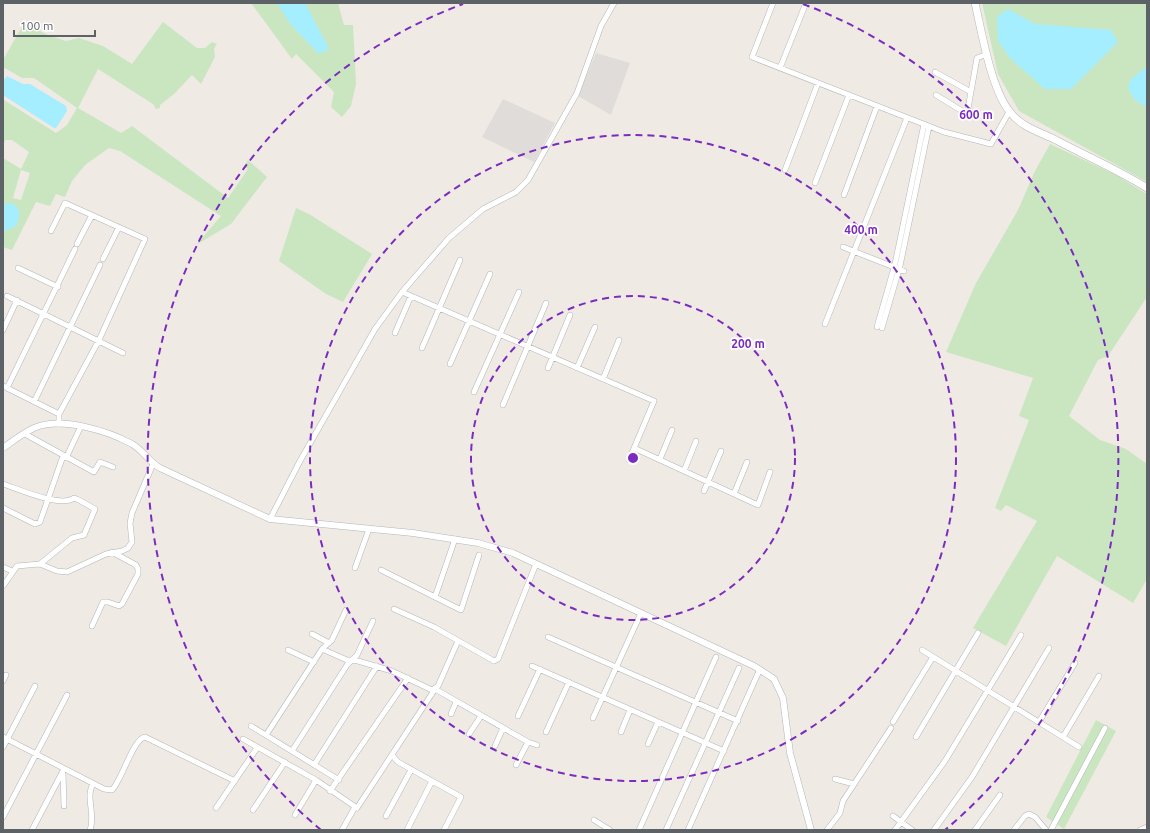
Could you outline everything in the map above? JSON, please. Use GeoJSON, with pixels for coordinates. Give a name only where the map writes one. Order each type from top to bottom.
{"type":"FeatureCollection","features":[{"type":"Feature","properties":{"kind":"main road"},"geometry":{"type":"LineString","coordinates":[[975,3],[987,54],[1000,95],[1014,118],[1030,128],[1099,162],[1147,188]]}},
{"type":"Feature","properties":{"kind":"street"},"geometry":{"type":"LineString","coordinates":[[270,519],[300,461],[375,329],[402,292],[449,238],[483,209],[516,192],[528,180],[577,93],[601,26],[614,3]]}},
{"type":"Feature","properties":{"kind":"street"},"geometry":{"type":"LineString","coordinates":[[773,3],[752,57],[944,132],[991,144],[1009,112]]}},
{"type":"Feature","properties":{"kind":"street"},"geometry":{"type":"LineString","coordinates":[[780,68],[806,3]]}},
{"type":"Feature","properties":{"kind":"street"},"geometry":{"type":"LineString","coordinates":[[936,95],[968,114],[977,58],[987,54]]}},
{"type":"Feature","properties":{"kind":"street"},"geometry":{"type":"LineString","coordinates":[[935,72],[971,92]]}},
{"type":"Feature","properties":{"kind":"street"},"geometry":{"type":"LineString","coordinates":[[785,170],[818,83]]}},
{"type":"Feature","properties":{"kind":"street"},"geometry":{"type":"LineString","coordinates":[[815,183],[849,95]]}},
{"type":"Feature","properties":{"kind":"street"},"geometry":{"type":"LineString","coordinates":[[844,195],[877,106]]}},
{"type":"Feature","properties":{"kind":"street"},"geometry":{"type":"LineString","coordinates":[[825,324],[907,118]]}},
{"type":"Feature","properties":{"kind":"street"},"geometry":{"type":"LineString","coordinates":[[880,328],[899,269],[926,125]]}},
{"type":"Feature","properties":{"kind":"street"},"geometry":{"type":"LineString","coordinates":[[51,231],[65,202],[146,239],[99,340],[59,414],[59,424]]}},
{"type":"Feature","properties":{"kind":"street"},"geometry":{"type":"LineString","coordinates":[[59,414],[5,387],[58,287],[92,215]]}},
{"type":"Feature","properties":{"kind":"street"},"geometry":{"type":"LineString","coordinates":[[103,259],[119,227]]}},
{"type":"Feature","properties":{"kind":"street"},"geometry":{"type":"LineString","coordinates":[[843,247],[899,269]]}},
{"type":"Feature","properties":{"kind":"street"},"geometry":{"type":"LineString","coordinates":[[422,348],[460,260]]}},
{"type":"Feature","properties":{"kind":"street"},"geometry":{"type":"LineString","coordinates":[[34,402],[100,265]]}},
{"type":"Feature","properties":{"kind":"street"},"geometry":{"type":"LineString","coordinates":[[18,268],[58,287]]}},
{"type":"Feature","properties":{"kind":"street"},"geometry":{"type":"LineString","coordinates":[[450,364],[490,274]]}},
{"type":"Feature","properties":{"kind":"street"},"geometry":{"type":"LineString","coordinates":[[402,292],[654,401],[629,460]]}},
{"type":"Feature","properties":{"kind":"street"},"geometry":{"type":"LineString","coordinates":[[474,392],[520,292]]}},
{"type":"Feature","properties":{"kind":"street"},"geometry":{"type":"LineString","coordinates":[[7,296],[123,353]]}},
{"type":"Feature","properties":{"kind":"street"},"geometry":{"type":"LineString","coordinates":[[395,333],[411,296]]}},
{"type":"Feature","properties":{"kind":"street"},"geometry":{"type":"LineString","coordinates":[[3,330],[17,300]]}},
{"type":"Feature","properties":{"kind":"street"},"geometry":{"type":"LineString","coordinates":[[503,404],[546,303]]}},
{"type":"Feature","properties":{"kind":"street"},"geometry":{"type":"LineString","coordinates":[[548,368],[570,316]]}},
{"type":"Feature","properties":{"kind":"street"},"geometry":{"type":"LineString","coordinates":[[577,368],[595,327]]}},
{"type":"Feature","properties":{"kind":"street"},"geometry":{"type":"LineString","coordinates":[[603,379],[619,340]]}},
{"type":"Feature","properties":{"kind":"street"},"geometry":{"type":"LineString","coordinates":[[3,448],[35,428],[59,424],[81,426],[132,444],[142,451],[153,464],[270,519],[369,528],[454,539],[495,547],[536,564],[760,670],[774,679],[783,698],[790,753],[811,830]]}},
{"type":"Feature","properties":{"kind":"street"},"geometry":{"type":"LineString","coordinates":[[3,508],[38,524],[40,522],[64,457],[81,426]]}},
{"type":"Feature","properties":{"kind":"street"},"geometry":{"type":"LineString","coordinates":[[660,459],[672,430]]}},
{"type":"Feature","properties":{"kind":"street"},"geometry":{"type":"LineString","coordinates":[[25,434],[64,457],[94,472],[100,462],[113,467]]}},
{"type":"Feature","properties":{"kind":"street"},"geometry":{"type":"LineString","coordinates":[[684,471],[696,441]]}},
{"type":"Feature","properties":{"kind":"street"},"geometry":{"type":"LineString","coordinates":[[634,448],[758,505],[770,472]]}},
{"type":"Feature","properties":{"kind":"street"},"geometry":{"type":"LineString","coordinates":[[704,491],[721,451]]}},
{"type":"Feature","properties":{"kind":"street"},"geometry":{"type":"LineString","coordinates":[[734,494],[747,462]]}},
{"type":"Feature","properties":{"kind":"street"},"geometry":{"type":"LineString","coordinates":[[3,586],[16,566],[40,564],[57,571],[67,572],[112,552],[128,548],[132,542],[130,523],[132,513],[153,464]]}},
{"type":"Feature","properties":{"kind":"street"},"geometry":{"type":"LineString","coordinates":[[3,484],[48,498],[67,502],[74,498],[95,509],[84,535],[72,538],[40,564]]}},
{"type":"Feature","properties":{"kind":"street"},"geometry":{"type":"LineString","coordinates":[[355,568],[369,528]]}},
{"type":"Feature","properties":{"kind":"street"},"geometry":{"type":"LineString","coordinates":[[435,597],[454,539]]}},
{"type":"Feature","properties":{"kind":"street"},"geometry":{"type":"LineString","coordinates":[[92,626],[103,602],[108,602],[119,606],[122,604],[138,574],[136,565],[112,552]]}},
{"type":"Feature","properties":{"kind":"street"},"geometry":{"type":"LineString","coordinates":[[381,570],[461,610],[479,554]]}},
{"type":"Feature","properties":{"kind":"street"},"geometry":{"type":"LineString","coordinates":[[394,609],[458,641],[491,661],[497,660],[536,564]]}},
{"type":"Feature","properties":{"kind":"street"},"geometry":{"type":"LineString","coordinates":[[3,567],[12,571]]}},
{"type":"Feature","properties":{"kind":"street"},"geometry":{"type":"LineString","coordinates":[[266,735],[322,649],[332,640],[346,610]]}},
{"type":"Feature","properties":{"kind":"street"},"geometry":{"type":"LineString","coordinates":[[593,718],[641,614]]}},
{"type":"Feature","properties":{"kind":"street"},"geometry":{"type":"LineString","coordinates":[[292,751],[352,660],[357,655],[373,621]]}},
{"type":"Feature","properties":{"kind":"street"},"geometry":{"type":"LineString","coordinates":[[312,634],[329,643]]}},
{"type":"Feature","properties":{"kind":"street"},"geometry":{"type":"LineString","coordinates":[[916,737],[978,634]]}},
{"type":"Feature","properties":{"kind":"street"},"geometry":{"type":"LineString","coordinates":[[895,830],[944,761],[1021,634]]}},
{"type":"Feature","properties":{"kind":"street"},"geometry":{"type":"LineString","coordinates":[[548,637],[738,721]]}},
{"type":"Feature","properties":{"kind":"street"},"geometry":{"type":"LineString","coordinates":[[342,830],[355,807],[357,808],[435,689],[458,641]]}},
{"type":"Feature","properties":{"kind":"street"},"geometry":{"type":"LineString","coordinates":[[934,830],[972,778],[1013,706],[1049,648]]}},
{"type":"Feature","properties":{"kind":"street"},"geometry":{"type":"LineString","coordinates":[[322,649],[347,660],[377,666],[408,678],[428,689],[435,689],[528,742],[537,745]]}},
{"type":"Feature","properties":{"kind":"street"},"geometry":{"type":"LineString","coordinates":[[288,650],[314,662]]}},
{"type":"Feature","properties":{"kind":"street"},"geometry":{"type":"LineString","coordinates":[[922,650],[1079,746]]}},
{"type":"Feature","properties":{"kind":"street"},"geometry":{"type":"LineString","coordinates":[[639,830],[716,657]]}},
{"type":"Feature","properties":{"kind":"street"},"geometry":{"type":"LineString","coordinates":[[827,830],[840,813],[843,801],[892,725],[933,657]]}},
{"type":"Feature","properties":{"kind":"street"},"geometry":{"type":"LineString","coordinates":[[1039,722],[1075,663]]}},
{"type":"Feature","properties":{"kind":"street"},"geometry":{"type":"LineString","coordinates":[[314,765],[377,666]]}},
{"type":"Feature","properties":{"kind":"street"},"geometry":{"type":"LineString","coordinates":[[532,666],[724,751]]}},
{"type":"Feature","properties":{"kind":"street"},"geometry":{"type":"LineString","coordinates":[[666,830],[738,668]]}},
{"type":"Feature","properties":{"kind":"street"},"geometry":{"type":"LineString","coordinates":[[518,716],[540,669]]}},
{"type":"Feature","properties":{"kind":"street"},"geometry":{"type":"LineString","coordinates":[[688,830],[760,670]]}},
{"type":"Feature","properties":{"kind":"street"},"geometry":{"type":"LineString","coordinates":[[3,680],[6,675]]}},
{"type":"Feature","properties":{"kind":"street"},"geometry":{"type":"LineString","coordinates":[[1063,737],[1099,676]]}},
{"type":"Feature","properties":{"kind":"street"},"geometry":{"type":"LineString","coordinates":[[330,791],[408,678]]}},
{"type":"Feature","properties":{"kind":"street"},"geometry":{"type":"LineString","coordinates":[[546,732],[569,682]]}},
{"type":"Feature","properties":{"kind":"street"},"geometry":{"type":"LineString","coordinates":[[3,747],[5,738],[35,686]]}},
{"type":"Feature","properties":{"kind":"street"},"geometry":{"type":"LineString","coordinates":[[3,817],[67,695]]}},
{"type":"Feature","properties":{"kind":"street"},"geometry":{"type":"LineString","coordinates":[[451,714],[456,702]]}},
{"type":"Feature","properties":{"kind":"street"},"geometry":{"type":"LineString","coordinates":[[621,732],[630,710]]}},
{"type":"Feature","properties":{"kind":"street"},"geometry":{"type":"LineString","coordinates":[[469,734],[481,716]]}},
{"type":"Feature","properties":{"kind":"street"},"geometry":{"type":"LineString","coordinates":[[648,744],[658,722]]}},
{"type":"Feature","properties":{"kind":"street"},"geometry":{"type":"LineString","coordinates":[[251,726],[339,780]]}},
{"type":"Feature","properties":{"kind":"street"},"geometry":{"type":"LineString","coordinates":[[495,746],[503,728]]}},
{"type":"Feature","properties":{"kind":"street"},"geometry":{"type":"LineString","coordinates":[[1050,830],[1105,728]]}},
{"type":"Feature","properties":{"kind":"street"},"geometry":{"type":"LineString","coordinates":[[5,738],[64,770],[104,789],[112,790],[118,784],[138,741],[145,737],[235,781]]}},
{"type":"Feature","properties":{"kind":"street"},"geometry":{"type":"LineString","coordinates":[[243,739],[316,780],[355,807]]}},
{"type":"Feature","properties":{"kind":"street"},"geometry":{"type":"LineString","coordinates":[[516,765],[528,742]]}},
{"type":"Feature","properties":{"kind":"street"},"geometry":{"type":"LineString","coordinates":[[216,808],[257,748]]}},
{"type":"Feature","properties":{"kind":"street"},"geometry":{"type":"LineString","coordinates":[[392,755],[398,762],[411,770],[461,797],[444,830]]}},
{"type":"Feature","properties":{"kind":"street"},"geometry":{"type":"LineString","coordinates":[[253,810],[285,762]]}},
{"type":"Feature","properties":{"kind":"street"},"geometry":{"type":"LineString","coordinates":[[64,770],[64,806]]}},
{"type":"Feature","properties":{"kind":"street"},"geometry":{"type":"LineString","coordinates":[[32,830],[64,770]]}},
{"type":"Feature","properties":{"kind":"street"},"geometry":{"type":"LineString","coordinates":[[386,816],[411,770]]}},
{"type":"Feature","properties":{"kind":"street"},"geometry":{"type":"LineString","coordinates":[[835,779],[854,784]]}},
{"type":"Feature","properties":{"kind":"street"},"geometry":{"type":"LineString","coordinates":[[295,814],[316,780]]}},
{"type":"Feature","properties":{"kind":"street"},"geometry":{"type":"LineString","coordinates":[[407,830],[432,781]]}},
{"type":"Feature","properties":{"kind":"street"},"geometry":{"type":"LineString","coordinates":[[90,830],[93,823],[90,796],[93,784]]}},
{"type":"Feature","properties":{"kind":"street"},"geometry":{"type":"LineString","coordinates":[[974,830],[1000,795]]}},
{"type":"Feature","properties":{"kind":"street"},"geometry":{"type":"LineString","coordinates":[[1014,830],[1025,816],[1029,814],[1035,817],[1046,830]]}},
{"type":"Feature","properties":{"kind":"street"},"geometry":{"type":"LineString","coordinates":[[893,816],[912,830]]}},
{"type":"Feature","properties":{"kind":"street"},"geometry":{"type":"LineString","coordinates":[[594,820],[610,830]]}},
{"type":"Feature","properties":{"kind":"street"},"geometry":{"type":"LineString","coordinates":[[1140,830],[1147,827]]}},
{"type":"Feature","properties":{"kind":"shaded area"},"geometry":{"type":"Polygon","coordinates":[[[596,53],[630,63],[611,115],[578,96],[596,53]]]}},
{"type":"Feature","properties":{"kind":"shaded area"},"geometry":{"type":"Polygon","coordinates":[[[503,99],[555,123],[534,162],[482,137],[503,99]]]}},
{"type":"Feature","properties":{"kind":"green space"},"geometry":{"type":"Polygon","coordinates":[[[251,3],[338,3],[344,25],[353,25],[356,84],[351,106],[342,117],[331,107],[334,92],[296,54],[292,59],[251,3]]]}},
{"type":"Feature","properties":{"kind":"green space"},"geometry":{"type":"Polygon","coordinates":[[[982,3],[1147,3],[1147,182],[1019,111],[998,74],[982,3]]]}},
{"type":"Feature","properties":{"kind":"green space"},"geometry":{"type":"Polygon","coordinates":[[[163,22],[197,48],[205,48],[212,42],[217,44],[214,49],[215,57],[201,84],[192,75],[174,94],[160,105],[160,108],[156,109],[153,104],[98,69],[78,108],[121,133],[132,126],[228,198],[248,169],[244,166],[248,160],[267,177],[231,224],[196,245],[221,216],[120,151],[109,148],[85,165],[72,181],[65,197],[56,194],[50,206],[36,202],[12,250],[3,247],[3,158],[21,169],[29,152],[12,140],[5,140],[3,146],[4,100],[56,133],[67,125],[77,108],[34,78],[22,78],[3,67],[3,60],[24,23],[48,35],[66,41],[79,38],[103,46],[132,64],[163,22]],[[21,170],[13,198],[21,200],[30,173],[21,170]]]}},
{"type":"Feature","properties":{"kind":"green space"},"geometry":{"type":"Polygon","coordinates":[[[1050,144],[1116,175],[1147,194],[1147,297],[1108,356],[1098,360],[1069,416],[1100,440],[1126,449],[1147,464],[1147,579],[1133,603],[1057,556],[1006,646],[973,628],[1037,521],[1006,505],[1001,511],[995,508],[1029,420],[1019,416],[1033,378],[946,352],[976,283],[1018,210],[1034,173],[1050,144]]]}},
{"type":"Feature","properties":{"kind":"green space"},"geometry":{"type":"Polygon","coordinates":[[[296,208],[309,214],[372,254],[343,302],[326,294],[279,261],[296,208]]]}},
{"type":"Feature","properties":{"kind":"green space"},"geometry":{"type":"Polygon","coordinates":[[[1096,720],[1116,731],[1064,829],[1046,817],[1096,720]]]}},
{"type":"Feature","properties":{"kind":"water"},"geometry":{"type":"Polygon","coordinates":[[[277,3],[305,3],[329,49],[319,54],[291,25],[277,3]]]}},
{"type":"Feature","properties":{"kind":"water"},"geometry":{"type":"Polygon","coordinates":[[[1008,9],[1035,24],[1111,30],[1118,42],[1071,89],[1045,89],[1010,58],[998,41],[997,17],[1008,9]]]}},
{"type":"Feature","properties":{"kind":"water"},"geometry":{"type":"Polygon","coordinates":[[[1147,66],[1147,108],[1134,99],[1128,88],[1131,79],[1147,66]]]}},
{"type":"Feature","properties":{"kind":"water"},"geometry":{"type":"Polygon","coordinates":[[[7,76],[23,84],[30,84],[66,106],[67,111],[56,128],[3,95],[3,81],[7,76]]]}},
{"type":"Feature","properties":{"kind":"water"},"geometry":{"type":"Polygon","coordinates":[[[11,203],[17,207],[19,213],[18,219],[16,226],[3,232],[3,204],[11,203]]]}}]}
